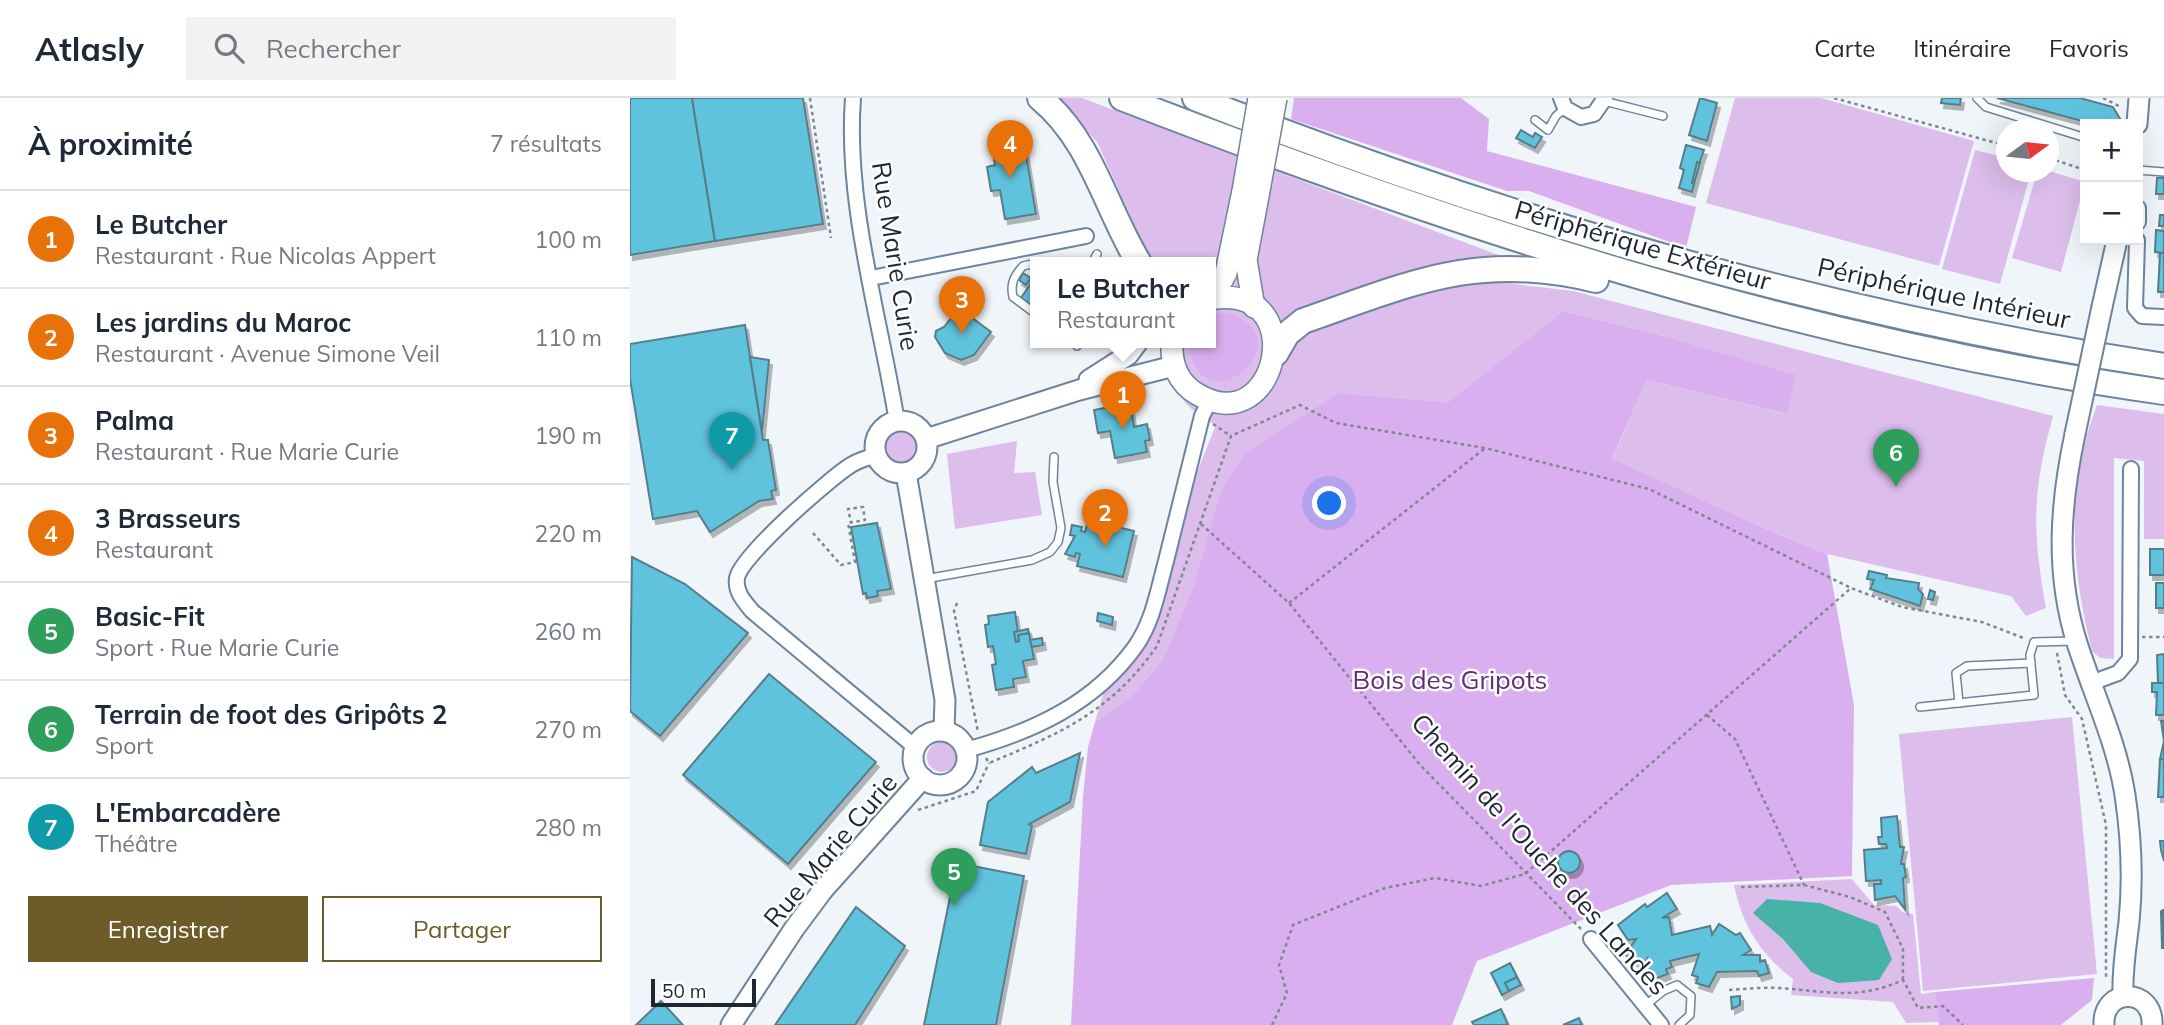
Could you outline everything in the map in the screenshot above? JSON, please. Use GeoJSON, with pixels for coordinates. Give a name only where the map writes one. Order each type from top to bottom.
{"type":"FeatureCollection","features":[{"type":"Feature","properties":{"kind":"highway"},"geometry":{"type":"LineString","coordinates":[[1040,98],[1065,121],[1081,146],[1135,257]]}},
{"type":"Feature","properties":{"kind":"highway","name":"Périphérique Extérieur"},"geometry":{"type":"LineString","coordinates":[[1122,98],[1452,219],[1692,292],[1903,344],[2164,392]]}},
{"type":"Feature","properties":{"kind":"highway","name":"Périphérique Intérieur"},"geometry":{"type":"LineString","coordinates":[[1201,99],[1441,188],[1672,260],[1907,319],[2164,366]]}},
{"type":"Feature","properties":{"kind":"highway"},"geometry":{"type":"LineString","coordinates":[[1276,353],[1287,334],[1303,321],[1424,278],[1467,270],[1540,269],[1670,299],[1692,292]]}},
{"type":"Feature","properties":{"kind":"main road"},"geometry":{"type":"LineString","coordinates":[[1172,348],[1174,366],[1206,408],[1249,395],[1265,381],[1276,353],[1273,332],[1254,307],[1246,260],[1259,98]]}},
{"type":"Feature","properties":{"kind":"main road"},"geometry":{"type":"LineString","coordinates":[[1216,289],[1226,272],[1251,193],[1276,98]]}},
{"type":"Feature","properties":{"kind":"main road"},"geometry":{"type":"LineString","coordinates":[[1216,298],[1234,298],[1254,307]]}},
{"type":"Feature","properties":{"kind":"street","name":"Rue Marie Curie"},"geometry":{"type":"LineString","coordinates":[[853,98],[850,134],[854,182],[897,422]]}},
{"type":"Feature","properties":{"kind":"street"},"geometry":{"type":"LineString","coordinates":[[2132,119],[2139,98]]}},
{"type":"Feature","properties":{"kind":"street"},"geometry":{"type":"LineString","coordinates":[[1563,103],[1580,117],[1594,114],[1605,99]]}},
{"type":"Feature","properties":{"kind":"street"},"geometry":{"type":"LineString","coordinates":[[871,278],[1086,236]]}},
{"type":"Feature","properties":{"kind":"street"},"geometry":{"type":"LineString","coordinates":[[2103,1025],[2105,1010],[2117,998],[2129,920],[2127,815],[2119,769],[2076,641],[2063,580],[2060,527],[2075,434],[2116,245]]}},
{"type":"Feature","properties":{"kind":"street"},"geometry":{"type":"LineString","coordinates":[[2137,245],[2135,308],[2142,316],[2164,317]]}},
{"type":"Feature","properties":{"kind":"street"},"geometry":{"type":"LineString","coordinates":[[1079,390],[1091,378],[1128,355],[1133,348]]}},
{"type":"Feature","properties":{"kind":"street"},"geometry":{"type":"LineString","coordinates":[[926,439],[1079,390],[1174,366]]}},
{"type":"Feature","properties":{"kind":"street"},"geometry":{"type":"LineString","coordinates":[[973,748],[1014,735],[1066,711],[1095,691],[1136,645],[1147,625],[1158,590],[1206,408]]}},
{"type":"Feature","properties":{"kind":"street"},"geometry":{"type":"LineString","coordinates":[[897,422],[914,424],[926,439],[925,459],[918,468],[906,473],[888,470],[876,455],[878,435],[887,425],[897,422]]}},
{"type":"Feature","properties":{"kind":"street"},"geometry":{"type":"LineString","coordinates":[[876,455],[851,465],[792,514],[749,558],[740,571],[737,583],[741,598],[752,611],[915,747]]}},
{"type":"Feature","properties":{"kind":"street"},"geometry":{"type":"LineString","coordinates":[[2091,683],[2118,673],[2126,667],[2130,659],[2131,469]]}},
{"type":"Feature","properties":{"kind":"street"},"geometry":{"type":"LineString","coordinates":[[906,473],[945,700],[944,731]]}},
{"type":"Feature","properties":{"kind":"street"},"geometry":{"type":"LineString","coordinates":[[944,731],[973,748],[967,765],[957,780],[939,785],[923,778],[914,764],[915,747],[927,734],[944,731]]}},
{"type":"Feature","properties":{"kind":"street","name":"Rue Marie Curie"},"geometry":{"type":"LineString","coordinates":[[731,1025],[823,890],[923,778]]}},
{"type":"Feature","properties":{"kind":"street","name":"Chemin de l'Ouche des Landes"},"geometry":{"type":"LineString","coordinates":[[1591,939],[1661,1025]]}},
{"type":"Feature","properties":{"kind":"street"},"geometry":{"type":"LineString","coordinates":[[2117,998],[2143,1000],[2156,1022]]}},
{"type":"Feature","properties":{"kind":"lane"},"geometry":{"type":"LineString","coordinates":[[1977,98],[1986,107],[2080,136]]}},
{"type":"Feature","properties":{"kind":"lane"},"geometry":{"type":"LineString","coordinates":[[1605,99],[1663,116]]}},
{"type":"Feature","properties":{"kind":"lane"},"geometry":{"type":"LineString","coordinates":[[1535,120],[1548,130],[1563,103]]}},
{"type":"Feature","properties":{"kind":"lane"},"geometry":{"type":"LineString","coordinates":[[2143,170],[2164,172]]}},
{"type":"Feature","properties":{"kind":"lane"},"geometry":{"type":"LineString","coordinates":[[1030,264],[1023,266],[1012,282],[1011,290],[1013,297],[1030,310]]}},
{"type":"Feature","properties":{"kind":"lane"},"geometry":{"type":"LineString","coordinates":[[924,579],[1032,560],[1051,552],[1058,542],[1061,528],[1053,482],[1054,457]]}},
{"type":"Feature","properties":{"kind":"lane"},"geometry":{"type":"LineString","coordinates":[[1920,707],[2034,695],[2031,663],[2034,642],[2076,641]]}},
{"type":"Feature","properties":{"kind":"lane"},"geometry":{"type":"LineString","coordinates":[[1959,703],[1956,674],[1966,666],[2031,663]]}},
{"type":"Feature","properties":{"kind":"lane"},"geometry":{"type":"LineString","coordinates":[[1646,1005],[1663,991],[1677,985],[1691,996],[1690,1015],[1679,1025]]}},
{"type":"Feature","properties":{"kind":"path"},"geometry":{"type":"LineString","coordinates":[[810,98],[831,238]]}},
{"type":"Feature","properties":{"kind":"path"},"geometry":{"type":"LineString","coordinates":[[1834,98],[1996,143]]}},
{"type":"Feature","properties":{"kind":"path"},"geometry":{"type":"LineString","coordinates":[[2103,98],[2121,107],[2130,119]]}},
{"type":"Feature","properties":{"kind":"path"},"geometry":{"type":"LineString","coordinates":[[2059,162],[2080,168]]}},
{"type":"Feature","properties":{"kind":"path"},"geometry":{"type":"LineString","coordinates":[[917,810],[976,791],[989,764],[1074,724],[1115,696],[1138,674],[1157,646],[1231,436],[1300,405],[1336,423],[1485,448],[1649,489],[1851,588],[1902,607],[1982,622],[2034,642]]}},
{"type":"Feature","properties":{"kind":"path"},"geometry":{"type":"LineString","coordinates":[[1206,408],[1231,436]]}},
{"type":"Feature","properties":{"kind":"path"},"geometry":{"type":"LineString","coordinates":[[1289,603],[1485,448]]}},
{"type":"Feature","properties":{"kind":"path"},"geometry":{"type":"LineString","coordinates":[[813,533],[841,565],[855,562],[848,509],[863,507],[865,520],[851,522]]}},
{"type":"Feature","properties":{"kind":"path","name":"Chemin de l'Ouche des Landes"},"geometry":{"type":"LineString","coordinates":[[1201,524],[1289,603],[1421,766],[1591,939]]}},
{"type":"Feature","properties":{"kind":"path"},"geometry":{"type":"LineString","coordinates":[[1272,1025],[1287,993],[1279,965],[1293,925],[1385,888],[1434,878],[1481,886],[1525,874],[1851,588]]}},
{"type":"Feature","properties":{"kind":"path"},"geometry":{"type":"LineString","coordinates":[[957,603],[954,611],[973,748],[989,764]]}},
{"type":"Feature","properties":{"kind":"path"},"geometry":{"type":"LineString","coordinates":[[2132,636],[2164,638]]}},
{"type":"Feature","properties":{"kind":"path"},"geometry":{"type":"LineString","coordinates":[[2055,643],[2065,695],[2082,719],[2106,825],[2105,973],[2117,998]]}},
{"type":"Feature","properties":{"kind":"path"},"geometry":{"type":"LineString","coordinates":[[1707,715],[1735,739],[1804,885]]}},
{"type":"Feature","properties":{"kind":"path"},"geometry":{"type":"LineString","coordinates":[[1741,887],[1804,885],[1850,897],[1885,912],[1903,949],[1903,980],[1918,1007],[1943,1006],[1963,1025]]}},
{"type":"Feature","properties":{"kind":"path"},"geometry":{"type":"LineString","coordinates":[[1729,990],[1777,988],[1826,994],[1875,993],[1903,980]]}},
{"type":"Feature","properties":{"kind":"shaded area"},"geometry":{"type":"Polygon","coordinates":[[[1058,98],[1082,98],[1501,256],[1513,284],[1573,291],[2053,416],[2041,467],[2036,511],[2038,556],[2046,608],[2026,616],[2011,596],[1827,554],[1612,460],[1647,380],[1786,414],[1795,375],[1657,334],[1563,311],[1448,402],[1339,393],[1195,582],[1162,661],[1129,699],[1095,722],[1104,691],[1128,669],[1147,645],[1165,593],[1189,492],[1216,425],[1192,409],[1178,392],[1165,348],[1216,348],[1216,257],[1149,257],[1097,142],[1058,98]]]}},
{"type":"Feature","properties":{"kind":"shaded area"},"geometry":{"type":"Polygon","coordinates":[[[1735,98],[1821,98],[1974,141],[1939,266],[1706,203],[1735,98]]]}},
{"type":"Feature","properties":{"kind":"shaded area"},"geometry":{"type":"Polygon","coordinates":[[[1975,150],[1996,155],[1996,182],[2028,182],[2000,284],[1942,269],[1975,150]]]}},
{"type":"Feature","properties":{"kind":"shaded area"},"geometry":{"type":"Polygon","coordinates":[[[2059,174],[2080,180],[2080,201],[2061,272],[2012,258],[2034,182],[2059,182],[2059,174]]]}},
{"type":"Feature","properties":{"kind":"shaded area"},"geometry":{"type":"Polygon","coordinates":[[[2097,405],[2164,414],[2164,539],[2144,539],[2144,461],[2114,458],[2114,659],[2100,658],[2092,651],[2079,589],[2076,558],[2076,497],[2080,467],[2097,405]]]}},
{"type":"Feature","properties":{"kind":"shaded area"},"geometry":{"type":"Polygon","coordinates":[[[900,432],[912,437],[917,449],[912,461],[900,466],[888,461],[883,449],[888,437],[900,432]]]}},
{"type":"Feature","properties":{"kind":"shaded area"},"geometry":{"type":"Polygon","coordinates":[[[1017,441],[1014,473],[1035,472],[1042,515],[955,529],[947,454],[1017,441]]]}},
{"type":"Feature","properties":{"kind":"shaded area"},"geometry":{"type":"Polygon","coordinates":[[[2072,717],[2097,974],[1923,991],[1899,734],[2072,717]]]}},
{"type":"Feature","properties":{"kind":"shaded area"},"geometry":{"type":"Polygon","coordinates":[[[942,742],[953,746],[957,757],[953,768],[942,772],[931,768],[927,757],[931,746],[942,742]]]}},
{"type":"Feature","properties":{"kind":"shaded area"},"geometry":{"type":"Polygon","coordinates":[[[1852,879],[1874,905],[1896,906],[1904,913],[1913,914],[1921,994],[1935,992],[1939,1022],[1906,1023],[1893,1002],[1791,995],[1793,979],[1771,960],[1755,938],[1742,913],[1734,885],[1852,879]]]}},
{"type":"Feature","properties":{"kind":"shaded area"},"geometry":{"type":"Polygon","coordinates":[[[1767,899],[1820,903],[1878,925],[1892,959],[1879,980],[1838,983],[1811,972],[1783,939],[1753,913],[1767,899]]]}},
{"type":"Feature","properties":{"kind":"green space"},"geometry":{"type":"Polygon","coordinates":[[[1294,98],[1461,98],[1489,119],[1487,151],[1696,207],[1686,248],[1529,191],[1507,191],[1291,119],[1294,98]]]}},
{"type":"Feature","properties":{"kind":"green space","name":"Bois des Gripots"},"geometry":{"type":"Polygon","coordinates":[[[1563,311],[1657,334],[1796,375],[1787,414],[1647,380],[1612,459],[1827,554],[1854,705],[1852,876],[1671,885],[1477,961],[1452,1025],[1071,1025],[1083,796],[1088,747],[1095,722],[1129,699],[1162,661],[1195,582],[1221,491],[1246,453],[1339,393],[1448,402],[1563,311]]]}},
{"type":"Feature","properties":{"kind":"green space"},"geometry":{"type":"Polygon","coordinates":[[[1227,313],[1250,325],[1258,341],[1255,357],[1243,371],[1228,380],[1211,380],[1197,369],[1190,348],[1216,348],[1216,315],[1227,313]]]}},
{"type":"Feature","properties":{"kind":"green space"},"geometry":{"type":"Polygon","coordinates":[[[2094,978],[2092,1000],[2061,1025],[1939,1025],[1935,992],[2094,978]]]}},
{"type":"Feature","properties":{"kind":"building"},"geometry":{"type":"Polygon","coordinates":[[[630,98],[692,98],[715,241],[630,255],[630,98]]]}},
{"type":"Feature","properties":{"kind":"building"},"geometry":{"type":"Polygon","coordinates":[[[692,98],[803,98],[823,224],[715,241],[692,98]]]}},
{"type":"Feature","properties":{"kind":"building"},"geometry":{"type":"Polygon","coordinates":[[[1700,98],[1717,103],[1707,141],[1689,135],[1700,98]]]}},
{"type":"Feature","properties":{"kind":"building"},"geometry":{"type":"Polygon","coordinates":[[[1942,98],[1961,98],[1960,105],[1941,103],[1942,98]]]}},
{"type":"Feature","properties":{"kind":"building"},"geometry":{"type":"Polygon","coordinates":[[[1997,98],[2080,98],[2113,107],[2120,119],[2080,120],[1997,98]]]}},
{"type":"Feature","properties":{"kind":"building"},"geometry":{"type":"Polygon","coordinates":[[[1521,130],[1533,137],[1535,133],[1542,137],[1535,148],[1516,138],[1521,130]]]}},
{"type":"Feature","properties":{"kind":"building"},"geometry":{"type":"Polygon","coordinates":[[[1022,131],[1036,214],[1005,219],[1000,190],[991,191],[987,167],[995,165],[990,136],[1022,131]]]}},
{"type":"Feature","properties":{"kind":"building"},"geometry":{"type":"Polygon","coordinates":[[[1686,145],[1704,150],[1692,183],[1692,192],[1679,188],[1684,170],[1680,168],[1686,145]]]}},
{"type":"Feature","properties":{"kind":"building"},"geometry":{"type":"Polygon","coordinates":[[[1697,162],[1700,163],[1694,184],[1692,183],[1697,162]]]}},
{"type":"Feature","properties":{"kind":"building"},"geometry":{"type":"Polygon","coordinates":[[[2157,178],[2164,178],[2164,194],[2156,194],[2157,178]]]}},
{"type":"Feature","properties":{"kind":"building"},"geometry":{"type":"Polygon","coordinates":[[[2160,215],[2164,215],[2164,226],[2159,226],[2160,215]]]}},
{"type":"Feature","properties":{"kind":"building"},"geometry":{"type":"Polygon","coordinates":[[[2156,230],[2164,231],[2164,253],[2155,252],[2156,230]]]}},
{"type":"Feature","properties":{"kind":"building"},"geometry":{"type":"Polygon","coordinates":[[[2160,253],[2164,253],[2164,292],[2158,292],[2160,253]]]}},
{"type":"Feature","properties":{"kind":"building"},"geometry":{"type":"Polygon","coordinates":[[[1023,273],[1030,277],[1026,285],[1019,280],[1023,273]]]}},
{"type":"Feature","properties":{"kind":"building"},"geometry":{"type":"Polygon","coordinates":[[[1030,285],[1030,304],[1021,298],[1030,285]]]}},
{"type":"Feature","properties":{"kind":"building"},"geometry":{"type":"Polygon","coordinates":[[[959,308],[991,332],[974,355],[961,360],[945,353],[935,337],[936,331],[944,327],[959,308]]]}},
{"type":"Feature","properties":{"kind":"building"},"geometry":{"type":"Polygon","coordinates":[[[745,325],[763,440],[768,440],[776,490],[771,491],[773,499],[759,501],[710,532],[697,511],[653,519],[630,379],[630,344],[745,325]]]}},
{"type":"Feature","properties":{"kind":"building"},"geometry":{"type":"Polygon","coordinates":[[[750,357],[769,360],[762,431],[750,357]]]}},
{"type":"Feature","properties":{"kind":"building"},"geometry":{"type":"Polygon","coordinates":[[[1130,403],[1134,427],[1147,424],[1150,440],[1145,441],[1147,452],[1115,458],[1110,431],[1098,433],[1094,410],[1130,403]]]}},
{"type":"Feature","properties":{"kind":"building"},"geometry":{"type":"Polygon","coordinates":[[[1088,520],[1134,531],[1123,577],[1077,566],[1080,554],[1076,553],[1075,557],[1065,554],[1075,536],[1070,535],[1072,525],[1082,527],[1081,531],[1085,532],[1088,520]]]}},
{"type":"Feature","properties":{"kind":"building"},"geometry":{"type":"Polygon","coordinates":[[[877,523],[891,589],[877,591],[878,596],[867,598],[866,593],[863,594],[851,527],[877,523]]]}},
{"type":"Feature","properties":{"kind":"building"},"geometry":{"type":"Polygon","coordinates":[[[2150,549],[2164,549],[2164,575],[2150,575],[2150,549]]]}},
{"type":"Feature","properties":{"kind":"building"},"geometry":{"type":"Polygon","coordinates":[[[632,557],[685,584],[748,633],[660,736],[630,711],[632,557]]]}},
{"type":"Feature","properties":{"kind":"building"},"geometry":{"type":"Polygon","coordinates":[[[1869,571],[1887,575],[1886,578],[1919,583],[1918,589],[1923,594],[1920,606],[1870,589],[1874,580],[1867,579],[1869,571]]]}},
{"type":"Feature","properties":{"kind":"building"},"geometry":{"type":"Polygon","coordinates":[[[2156,583],[2164,583],[2164,608],[2156,608],[2156,583]]]}},
{"type":"Feature","properties":{"kind":"building"},"geometry":{"type":"Polygon","coordinates":[[[1930,590],[1935,592],[1933,600],[1928,599],[1930,590]]]}},
{"type":"Feature","properties":{"kind":"building"},"geometry":{"type":"Polygon","coordinates":[[[1015,612],[1018,632],[1014,632],[1016,642],[1019,641],[1018,635],[1029,633],[1034,659],[1023,661],[1026,677],[1013,679],[1014,687],[996,690],[992,665],[996,664],[993,646],[988,647],[985,625],[989,624],[988,616],[1015,612]]]}},
{"type":"Feature","properties":{"kind":"building"},"geometry":{"type":"Polygon","coordinates":[[[1098,613],[1113,617],[1112,625],[1097,621],[1098,613]]]}},
{"type":"Feature","properties":{"kind":"building"},"geometry":{"type":"Polygon","coordinates":[[[1028,629],[1029,633],[1018,635],[1019,641],[1016,642],[1014,632],[1028,629]]]}},
{"type":"Feature","properties":{"kind":"building"},"geometry":{"type":"Polygon","coordinates":[[[1042,638],[1043,645],[1032,647],[1030,640],[1042,638]]]}},
{"type":"Feature","properties":{"kind":"building"},"geometry":{"type":"Polygon","coordinates":[[[2164,654],[2164,683],[2158,683],[2157,655],[2164,654]]]}},
{"type":"Feature","properties":{"kind":"building"},"geometry":{"type":"Polygon","coordinates":[[[769,674],[876,762],[788,864],[683,775],[769,674]]]}},
{"type":"Feature","properties":{"kind":"building"},"geometry":{"type":"Polygon","coordinates":[[[2152,683],[2164,683],[2164,715],[2156,715],[2157,692],[2152,692],[2152,683]]]}},
{"type":"Feature","properties":{"kind":"building"},"geometry":{"type":"Polygon","coordinates":[[[2164,741],[2164,759],[2160,759],[2164,741]]]}},
{"type":"Feature","properties":{"kind":"building"},"geometry":{"type":"Polygon","coordinates":[[[1080,753],[1070,802],[1029,824],[1032,826],[1026,854],[980,845],[988,802],[1032,767],[1036,773],[1080,753]]]}},
{"type":"Feature","properties":{"kind":"building"},"geometry":{"type":"Polygon","coordinates":[[[2160,759],[2164,759],[2164,797],[2158,797],[2160,759]]]}},
{"type":"Feature","properties":{"kind":"building"},"geometry":{"type":"Polygon","coordinates":[[[1897,816],[1900,847],[1904,847],[1901,864],[1904,864],[1906,877],[1903,878],[1905,909],[1895,896],[1875,900],[1874,884],[1881,884],[1881,880],[1866,881],[1864,850],[1887,848],[1886,844],[1879,844],[1878,837],[1882,837],[1881,818],[1897,816]]]}},
{"type":"Feature","properties":{"kind":"building"},"geometry":{"type":"Polygon","coordinates":[[[2160,841],[2164,841],[2164,861],[2161,850],[2160,841]]]}},
{"type":"Feature","properties":{"kind":"building"},"geometry":{"type":"Polygon","coordinates":[[[1569,851],[1577,854],[1580,862],[1577,870],[1569,873],[1561,870],[1558,862],[1561,854],[1569,851]]]}},
{"type":"Feature","properties":{"kind":"building"},"geometry":{"type":"Polygon","coordinates":[[[957,863],[1024,876],[996,1025],[924,1025],[957,863]]]}},
{"type":"Feature","properties":{"kind":"building"},"geometry":{"type":"Polygon","coordinates":[[[1667,893],[1677,909],[1662,918],[1669,917],[1672,935],[1710,926],[1712,935],[1719,924],[1736,935],[1740,933],[1751,950],[1743,955],[1760,955],[1760,962],[1765,960],[1769,973],[1759,976],[1757,971],[1717,972],[1709,987],[1696,983],[1698,977],[1692,975],[1699,954],[1670,961],[1672,967],[1666,969],[1668,974],[1654,979],[1652,974],[1646,972],[1647,959],[1645,962],[1640,959],[1637,963],[1625,955],[1636,939],[1628,940],[1618,925],[1645,904],[1647,907],[1667,893]]]}},
{"type":"Feature","properties":{"kind":"building"},"geometry":{"type":"Polygon","coordinates":[[[856,907],[905,946],[855,1025],[775,1025],[856,907]]]}},
{"type":"Feature","properties":{"kind":"building"},"geometry":{"type":"Polygon","coordinates":[[[2163,910],[2164,948],[2162,948],[2161,911],[2163,910]]]}},
{"type":"Feature","properties":{"kind":"building"},"geometry":{"type":"Polygon","coordinates":[[[1510,963],[1517,977],[1505,983],[1509,991],[1502,995],[1491,973],[1510,963]]]}},
{"type":"Feature","properties":{"kind":"building"},"geometry":{"type":"Polygon","coordinates":[[[1517,977],[1521,985],[1509,991],[1505,983],[1517,977]]]}},
{"type":"Feature","properties":{"kind":"building"},"geometry":{"type":"Polygon","coordinates":[[[1740,996],[1740,1005],[1732,1009],[1731,997],[1740,996]]]}},
{"type":"Feature","properties":{"kind":"building"},"geometry":{"type":"Polygon","coordinates":[[[661,1001],[683,1025],[636,1025],[661,1001]]]}},
{"type":"Feature","properties":{"kind":"building"},"geometry":{"type":"Polygon","coordinates":[[[1501,1009],[1508,1025],[1474,1025],[1472,1022],[1501,1009]]]}},
{"type":"Feature","properties":{"kind":"building"},"geometry":{"type":"Polygon","coordinates":[[[1579,1018],[1582,1025],[1563,1025],[1579,1018]]]}},
{"type":"Feature","properties":{"kind":"place","name":"3 Brasseurs"},"geometry":{"type":"Point","coordinates":[1010,178]}},
{"type":"Feature","properties":{"kind":"place","name":"Palma"},"geometry":{"type":"Point","coordinates":[962,334]}},
{"type":"Feature","properties":{"kind":"place","name":"Le Butcher"},"geometry":{"type":"Point","coordinates":[1123,429]}},
{"type":"Feature","properties":{"kind":"place","name":"L'Embarcadère"},"geometry":{"type":"Point","coordinates":[732,470]}},
{"type":"Feature","properties":{"kind":"place","name":"Terrain de foot des Gripôts 2"},"geometry":{"type":"Point","coordinates":[1896,487]}},
{"type":"Feature","properties":{"kind":"place","name":"Les jardins du Maroc"},"geometry":{"type":"Point","coordinates":[1105,547]}},
{"type":"Feature","properties":{"kind":"place","name":"Basic-Fit"},"geometry":{"type":"Point","coordinates":[954,906]}}]}
